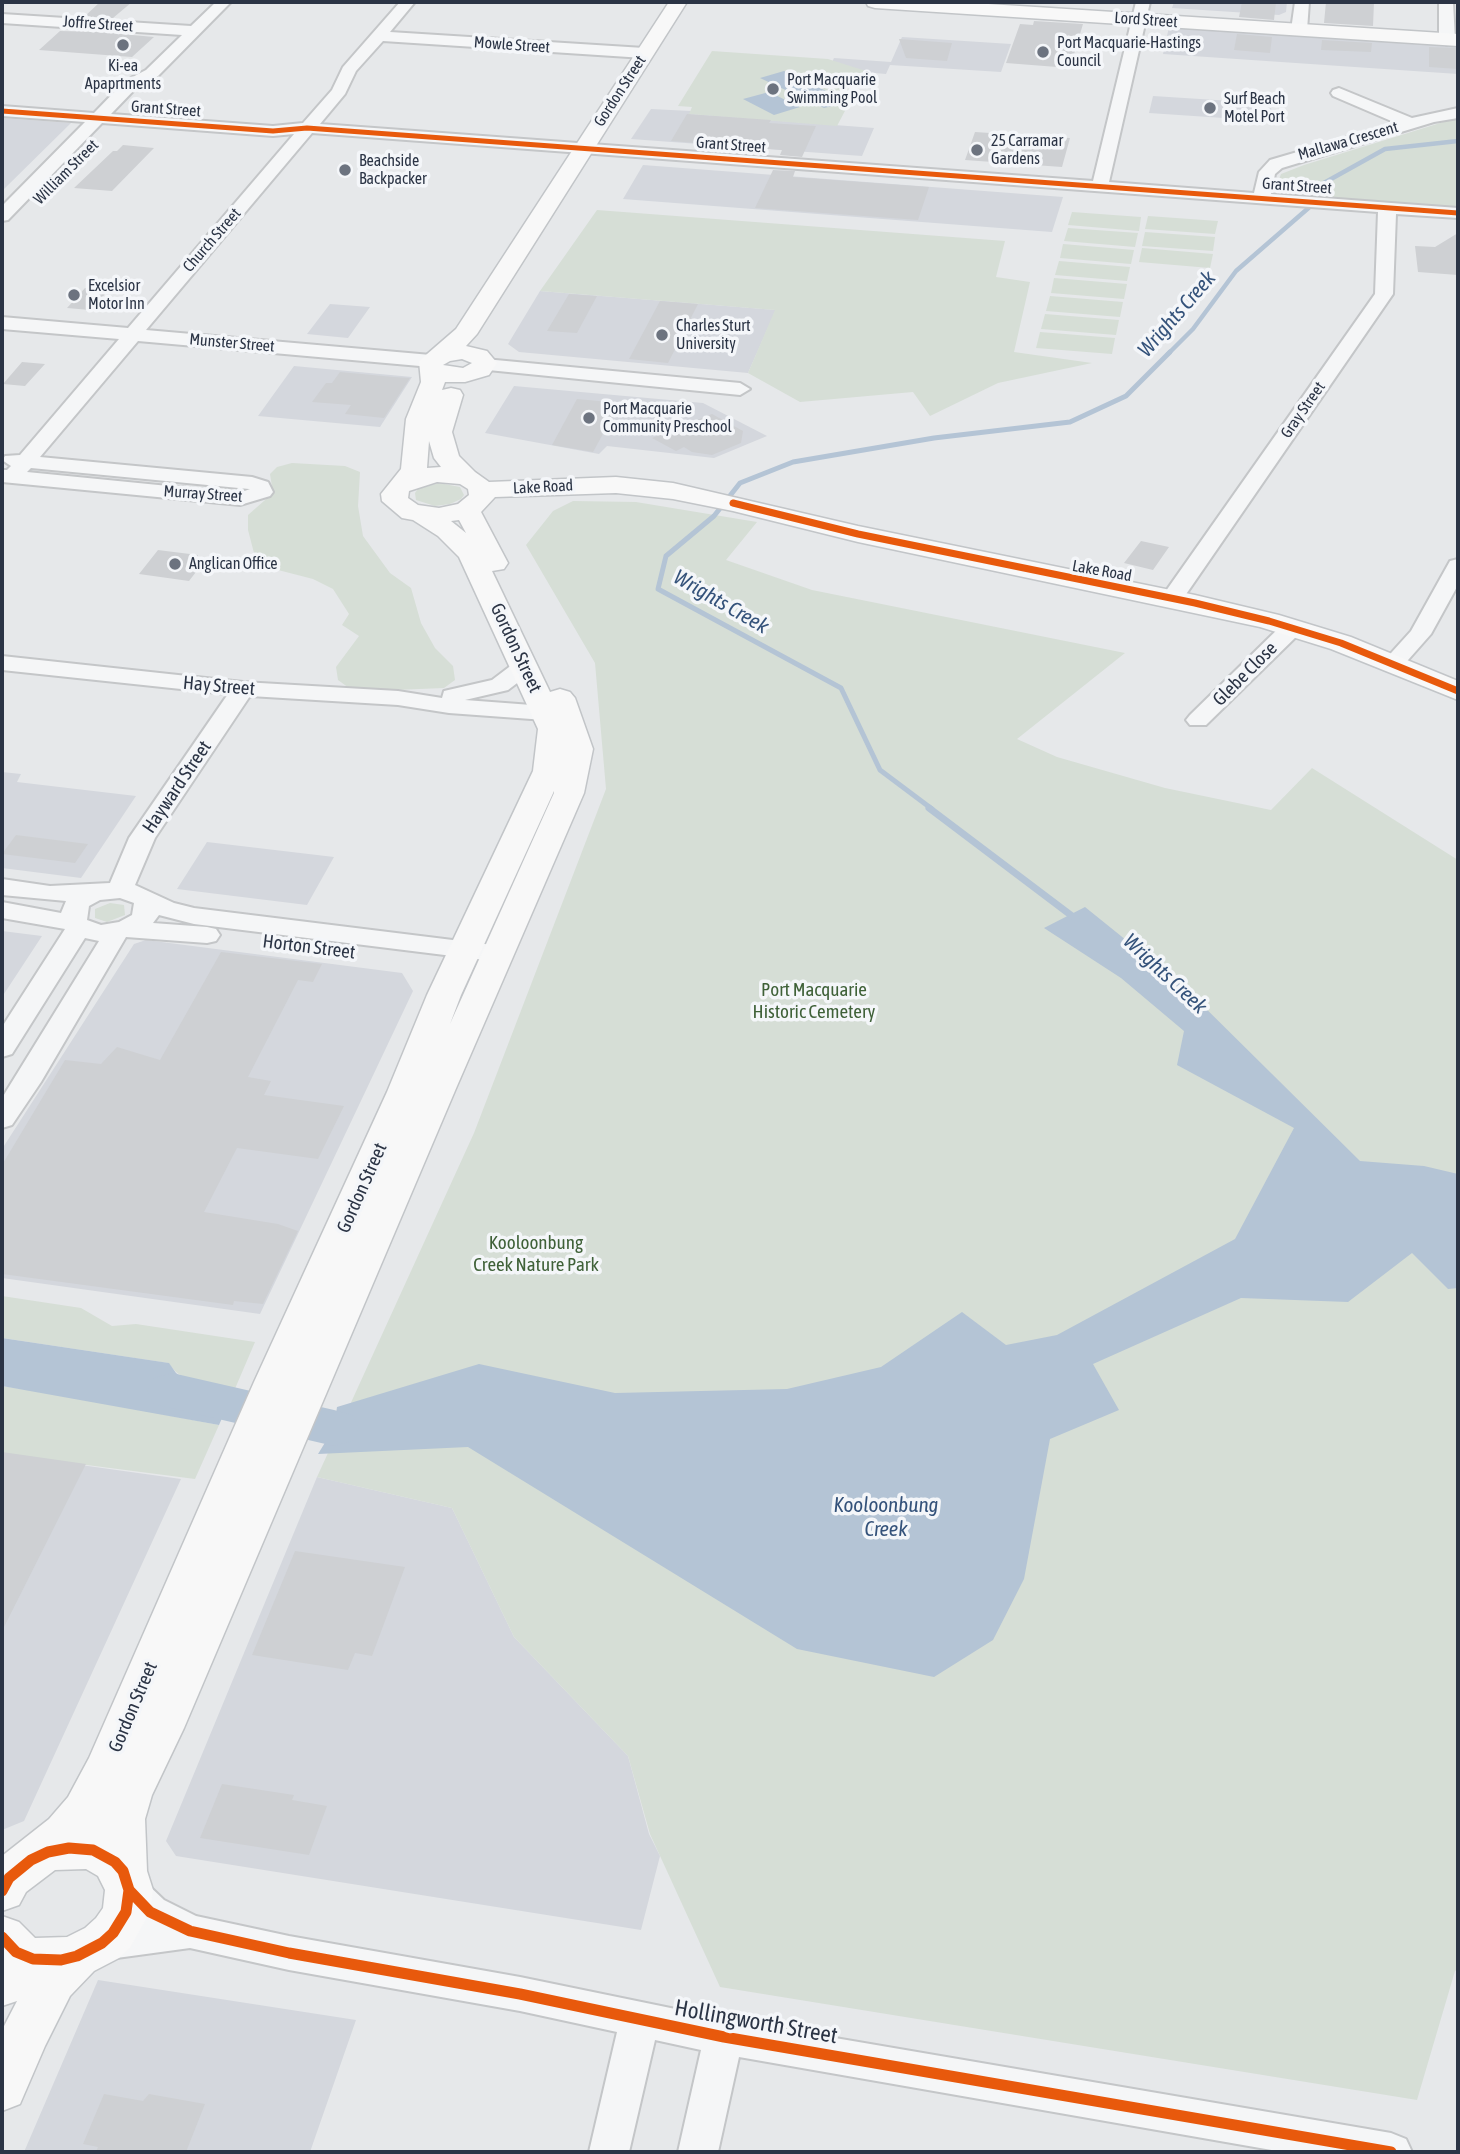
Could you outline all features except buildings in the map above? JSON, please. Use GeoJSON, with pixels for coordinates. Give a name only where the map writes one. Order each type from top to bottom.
{"type":"FeatureCollection","features":[{"type":"Feature","properties":{"kind":"main road","name":"Gordon Street"},"geometry":{"type":"LineString","coordinates":[[478,960],[569,793],[578,749],[555,682],[472,492],[447,458],[439,432],[453,389],[476,365],[488,333],[594,149],[645,53],[677,2]]}},
{"type":"Feature","properties":{"kind":"main road","name":"Gordon Street"},"geometry":{"type":"LineString","coordinates":[[14,1872],[65,1833],[84,1811],[266,1442],[478,960],[548,771],[553,729],[471,554],[447,530],[423,515],[401,507],[395,501],[394,494],[414,471],[418,419],[433,382],[436,362],[465,334],[697,2]]}},
{"type":"Feature","properties":{"kind":"main road","name":"Lord Street"},"geometry":{"type":"LineString","coordinates":[[876,2],[1141,11]]}},
{"type":"Feature","properties":{"kind":"main road","name":"Lord Street"},"geometry":{"type":"LineString","coordinates":[[985,2],[1141,11],[1299,26],[1453,36]]}},
{"type":"Feature","properties":{"kind":"main road"},"geometry":{"type":"LineString","coordinates":[[436,362],[446,375],[476,365]]}},
{"type":"Feature","properties":{"kind":"main road"},"geometry":{"type":"LineString","coordinates":[[400,486],[422,476],[445,474],[472,492],[439,516],[423,515]]}},
{"type":"Feature","properties":{"kind":"main road","name":"Lake Road"},"geometry":{"type":"LineString","coordinates":[[472,492],[593,485],[655,488],[694,495],[940,552],[1172,598],[1292,628],[1393,663],[1458,691]]}},
{"type":"Feature","properties":{"kind":"main road","name":"Gordon Street"},"geometry":{"type":"LineString","coordinates":[[90,1950],[113,1933],[126,1912],[122,1819],[130,1795],[162,1728],[266,1442]]}},
{"type":"Feature","properties":{"kind":"main road"},"geometry":{"type":"LineString","coordinates":[[14,1872],[48,1852],[82,1848],[103,1854],[126,1880]]}},
{"type":"Feature","properties":{"kind":"main road"},"geometry":{"type":"LineString","coordinates":[[2,1937],[16,1952],[33,1959],[61,1960],[90,1950]]}},
{"type":"Feature","properties":{"kind":"main road"},"geometry":{"type":"LineString","coordinates":[[2,1947],[5,1965],[2,1985]]}},
{"type":"Feature","properties":{"kind":"main road"},"geometry":{"type":"LineString","coordinates":[[2,2088],[23,2038],[53,1980],[90,1950]]}},
{"type":"Feature","properties":{"kind":"street","name":"William Street"},"geometry":{"type":"LineString","coordinates":[[2,216],[113,114],[150,86],[152,73],[223,2]]}},
{"type":"Feature","properties":{"kind":"street","name":"Church Street"},"geometry":{"type":"LineString","coordinates":[[10,468],[131,334],[339,91],[349,70],[408,2]]}},
{"type":"Feature","properties":{"kind":"street"},"geometry":{"type":"LineString","coordinates":[[1299,26],[1302,2]]}},
{"type":"Feature","properties":{"kind":"street"},"geometry":{"type":"LineString","coordinates":[[1446,2],[1453,36]]}},
{"type":"Feature","properties":{"kind":"street"},"geometry":{"type":"LineString","coordinates":[[1100,186],[1141,11]]}},
{"type":"Feature","properties":{"kind":"street","name":"Joffre Street"},"geometry":{"type":"LineString","coordinates":[[2,18],[193,31]]}},
{"type":"Feature","properties":{"kind":"street","name":"Mowle Street"},"geometry":{"type":"LineString","coordinates":[[379,36],[645,53]]}},
{"type":"Feature","properties":{"kind":"street"},"geometry":{"type":"LineString","coordinates":[[1339,93],[1411,123]]}},
{"type":"Feature","properties":{"kind":"street","name":"Grant Street"},"geometry":{"type":"LineString","coordinates":[[2,101],[273,131],[307,128],[1458,213]]}},
{"type":"Feature","properties":{"kind":"street","name":"Grant Street"},"geometry":{"type":"LineString","coordinates":[[2,111],[113,114]]}},
{"type":"Feature","properties":{"kind":"street","name":"Mallawa Crescent"},"geometry":{"type":"LineString","coordinates":[[1261,198],[1267,172],[1276,164],[1411,123],[1458,113]]}},
{"type":"Feature","properties":{"kind":"street","name":"William Street"},"geometry":{"type":"LineString","coordinates":[[2,237],[113,114]]}},
{"type":"Feature","properties":{"kind":"street","name":"Gray Street"},"geometry":{"type":"LineString","coordinates":[[1172,598],[1384,293],[1387,207]]}},
{"type":"Feature","properties":{"kind":"street","name":"Munster Street"},"geometry":{"type":"LineString","coordinates":[[2,325],[436,362]]}},
{"type":"Feature","properties":{"kind":"street"},"geometry":{"type":"LineString","coordinates":[[476,365],[740,389]]}},
{"type":"Feature","properties":{"kind":"street","name":"Murray Street"},"geometry":{"type":"LineString","coordinates":[[10,468],[253,483],[261,486],[262,492],[240,499],[10,468]]}},
{"type":"Feature","properties":{"kind":"street"},"geometry":{"type":"LineString","coordinates":[[1393,663],[1420,634],[1458,566]]}},
{"type":"Feature","properties":{"kind":"street","name":"Glebe Close"},"geometry":{"type":"LineString","coordinates":[[1198,720],[1292,628]]}},
{"type":"Feature","properties":{"kind":"street","name":"Hay Street"},"geometry":{"type":"LineString","coordinates":[[2,663],[243,689],[436,702],[449,706],[545,713]]}},
{"type":"Feature","properties":{"kind":"street","name":"Hay Street"},"geometry":{"type":"LineString","coordinates":[[436,702],[500,685],[525,666]]}},
{"type":"Feature","properties":{"kind":"street","name":"Hayward Street"},"geometry":{"type":"LineString","coordinates":[[120,890],[142,838],[243,689]]}},
{"type":"Feature","properties":{"kind":"street"},"geometry":{"type":"LineString","coordinates":[[2,887],[50,894],[120,890],[132,892],[165,909],[194,916],[478,960]]}},
{"type":"Feature","properties":{"kind":"street"},"geometry":{"type":"LineString","coordinates":[[2,1048],[76,925],[74,908],[93,893]]}},
{"type":"Feature","properties":{"kind":"street"},"geometry":{"type":"LineString","coordinates":[[2,1119],[120,931],[141,921],[147,914],[145,899]]}},
{"type":"Feature","properties":{"kind":"street"},"geometry":{"type":"LineString","coordinates":[[2,910],[76,925]]}},
{"type":"Feature","properties":{"kind":"street","name":"Horton Street"},"geometry":{"type":"LineString","coordinates":[[76,925],[88,931],[182,932],[478,960]]}},
{"type":"Feature","properties":{"kind":"street","name":"Hollingworth Street"},"geometry":{"type":"LineString","coordinates":[[126,1880],[150,1912],[190,1931],[289,1953],[520,1994],[724,2037],[1384,2152]]}},
{"type":"Feature","properties":{"kind":"street","name":"Hollingworth Street"},"geometry":{"type":"LineString","coordinates":[[90,1950],[190,1931]]}},
{"type":"Feature","properties":{"kind":"street"},"geometry":{"type":"LineString","coordinates":[[609,2152],[639,2020]]}},
{"type":"Feature","properties":{"kind":"street"},"geometry":{"type":"LineString","coordinates":[[698,2152],[724,2037]]}},
{"type":"Feature","properties":{"kind":"shaded area"},"geometry":{"type":"Polygon","coordinates":[[[1174,2],[1287,2],[1286,12],[1279,15],[1172,8],[1174,2]]]}},
{"type":"Feature","properties":{"kind":"shaded area"},"geometry":{"type":"Polygon","coordinates":[[[1169,27],[1458,46],[1458,74],[1163,54],[1169,27]]]}},
{"type":"Feature","properties":{"kind":"shaded area"},"geometry":{"type":"Polygon","coordinates":[[[902,37],[1011,44],[1001,72],[890,65],[886,74],[829,69],[834,58],[891,62],[902,37]]]}},
{"type":"Feature","properties":{"kind":"shaded area","name":"Surf Beach Motel Port"},"geometry":{"type":"Polygon","coordinates":[[[1153,96],[1263,103],[1286,119],[1268,121],[1149,113],[1153,96]]]}},
{"type":"Feature","properties":{"kind":"shaded area"},"geometry":{"type":"Polygon","coordinates":[[[651,109],[874,128],[862,156],[631,139],[651,109]]]}},
{"type":"Feature","properties":{"kind":"shaded area"},"geometry":{"type":"Polygon","coordinates":[[[2,118],[71,123],[2,191],[2,118]]]}},
{"type":"Feature","properties":{"kind":"shaded area"},"geometry":{"type":"Polygon","coordinates":[[[643,165],[1063,197],[1052,232],[623,199],[643,165]]]}},
{"type":"Feature","properties":{"kind":"shaded area"},"geometry":{"type":"Polygon","coordinates":[[[540,291],[776,310],[748,373],[519,352],[508,344],[540,291]]]}},
{"type":"Feature","properties":{"kind":"shaded area"},"geometry":{"type":"Polygon","coordinates":[[[330,304],[370,307],[348,338],[307,334],[330,304]]]}},
{"type":"Feature","properties":{"kind":"shaded area"},"geometry":{"type":"Polygon","coordinates":[[[294,366],[412,377],[380,427],[258,416],[294,366]]]}},
{"type":"Feature","properties":{"kind":"shaded area"},"geometry":{"type":"Polygon","coordinates":[[[514,386],[703,403],[767,436],[714,458],[607,446],[599,454],[485,433],[514,386]]]}},
{"type":"Feature","properties":{"kind":"shaded area"},"geometry":{"type":"Polygon","coordinates":[[[2,772],[21,774],[17,782],[136,796],[81,878],[2,868],[2,772]]]}},
{"type":"Feature","properties":{"kind":"shaded area"},"geometry":{"type":"Polygon","coordinates":[[[207,842],[334,857],[307,905],[177,889],[207,842]]]}},
{"type":"Feature","properties":{"kind":"shaded area"},"geometry":{"type":"Polygon","coordinates":[[[2,931],[42,936],[2,997],[2,931]]]}},
{"type":"Feature","properties":{"kind":"shaded area"},"geometry":{"type":"Polygon","coordinates":[[[146,940],[402,973],[413,991],[260,1314],[2,1278],[2,1149],[134,944],[146,940]]]}},
{"type":"Feature","properties":{"kind":"shaded area"},"geometry":{"type":"Polygon","coordinates":[[[2,1454],[181,1479],[24,1821],[2,1830],[2,1454]]]}},
{"type":"Feature","properties":{"kind":"shaded area"},"geometry":{"type":"Polygon","coordinates":[[[317,1477],[452,1508],[514,1637],[628,1756],[649,1834],[660,1856],[641,1930],[176,1856],[166,1841],[317,1477]]]}},
{"type":"Feature","properties":{"kind":"shaded area"},"geometry":{"type":"Polygon","coordinates":[[[98,1980],[356,2020],[310,2152],[24,2152],[98,1980]]]}},
{"type":"Feature","properties":{"kind":"green space","name":"Port Macquarie Swimming Pool"},"geometry":{"type":"Polygon","coordinates":[[[712,51],[828,59],[866,71],[837,126],[689,114],[692,107],[678,106],[712,51]]]}},
{"type":"Feature","properties":{"kind":"green space"},"geometry":{"type":"Polygon","coordinates":[[[1450,120],[1458,120],[1458,209],[1274,193],[1281,174],[1450,120]]]}},
{"type":"Feature","properties":{"kind":"green space"},"geometry":{"type":"Polygon","coordinates":[[[597,210],[1005,241],[996,277],[1030,282],[1014,352],[1092,363],[998,383],[930,416],[913,392],[800,402],[748,373],[775,310],[540,291],[597,210]]]}},
{"type":"Feature","properties":{"kind":"green space"},"geometry":{"type":"Polygon","coordinates":[[[1072,212],[1141,217],[1139,231],[1068,225],[1072,212]]]}},
{"type":"Feature","properties":{"kind":"green space"},"geometry":{"type":"Polygon","coordinates":[[[1148,216],[1218,221],[1215,234],[1145,229],[1148,216]]]}},
{"type":"Feature","properties":{"kind":"green space"},"geometry":{"type":"Polygon","coordinates":[[[1068,228],[1138,233],[1135,247],[1064,241],[1068,228]]]}},
{"type":"Feature","properties":{"kind":"green space"},"geometry":{"type":"Polygon","coordinates":[[[1145,232],[1215,237],[1213,251],[1142,246],[1145,232]]]}},
{"type":"Feature","properties":{"kind":"green space"},"geometry":{"type":"Polygon","coordinates":[[[1063,244],[1134,250],[1131,264],[1060,258],[1063,244]]]}},
{"type":"Feature","properties":{"kind":"green space"},"geometry":{"type":"Polygon","coordinates":[[[1142,248],[1213,254],[1210,268],[1139,262],[1142,248]]]}},
{"type":"Feature","properties":{"kind":"green space"},"geometry":{"type":"Polygon","coordinates":[[[1059,261],[1130,267],[1127,281],[1055,275],[1059,261]]]}},
{"type":"Feature","properties":{"kind":"green space"},"geometry":{"type":"Polygon","coordinates":[[[1054,278],[1127,284],[1124,299],[1051,293],[1054,278]]]}},
{"type":"Feature","properties":{"kind":"green space"},"geometry":{"type":"Polygon","coordinates":[[[1050,296],[1123,302],[1120,317],[1046,311],[1050,296]]]}},
{"type":"Feature","properties":{"kind":"green space"},"geometry":{"type":"Polygon","coordinates":[[[1045,314],[1119,320],[1116,335],[1041,329],[1045,314]]]}},
{"type":"Feature","properties":{"kind":"green space"},"geometry":{"type":"Polygon","coordinates":[[[1040,332],[1115,338],[1112,354],[1036,348],[1040,332]]]}},
{"type":"Feature","properties":{"kind":"green space"},"geometry":{"type":"Polygon","coordinates":[[[292,463],[345,466],[360,472],[358,506],[363,536],[390,573],[411,588],[421,623],[435,648],[453,666],[455,680],[444,688],[371,691],[349,688],[338,680],[336,667],[359,636],[342,625],[349,614],[333,589],[313,579],[247,562],[254,553],[248,530],[248,515],[273,493],[270,474],[277,467],[292,463]]]}},
{"type":"Feature","properties":{"kind":"green space"},"geometry":{"type":"Polygon","coordinates":[[[439,483],[460,487],[464,495],[450,504],[435,506],[416,500],[415,493],[418,489],[439,483]]]}},
{"type":"Feature","properties":{"kind":"green space"},"geometry":{"type":"Polygon","coordinates":[[[573,501],[636,502],[757,522],[726,560],[812,590],[1125,653],[1017,739],[1057,757],[1165,788],[1271,810],[1312,768],[1458,860],[1458,1969],[1455,1971],[1417,2100],[720,1987],[650,1834],[628,1756],[514,1637],[452,1508],[317,1477],[474,1133],[606,789],[595,663],[526,545],[553,511],[573,501]]]}},
{"type":"Feature","properties":{"kind":"green space"},"geometry":{"type":"Polygon","coordinates":[[[110,903],[124,905],[125,915],[107,922],[95,918],[95,909],[110,903]]]}},
{"type":"Feature","properties":{"kind":"green space"},"geometry":{"type":"Polygon","coordinates":[[[2,1296],[81,1308],[112,1326],[136,1324],[255,1342],[234,1391],[208,1388],[192,1384],[168,1363],[2,1338],[2,1296]]]}},
{"type":"Feature","properties":{"kind":"green space"},"geometry":{"type":"Polygon","coordinates":[[[2,1386],[219,1425],[195,1479],[2,1454],[2,1386]]]}},
{"type":"Feature","properties":{"kind":"water"},"geometry":{"type":"Polygon","coordinates":[[[784,71],[849,102],[824,108],[760,78],[784,71]]]}},
{"type":"Feature","properties":{"kind":"water"},"geometry":{"type":"Polygon","coordinates":[[[769,92],[800,107],[774,115],[743,99],[769,92]]]}},
{"type":"Feature","properties":{"kind":"water","name":"Kooloonbung Creek"},"geometry":{"type":"Polygon","coordinates":[[[1085,907],[1183,986],[1360,1161],[1424,1166],[1458,1174],[1458,1288],[1448,1289],[1412,1253],[1348,1302],[1241,1298],[1093,1364],[1119,1410],[1050,1439],[1024,1579],[993,1640],[934,1677],[797,1649],[468,1447],[318,1454],[334,1428],[337,1407],[479,1364],[615,1393],[787,1389],[881,1367],[962,1312],[1006,1345],[1057,1335],[1235,1239],[1294,1128],[1177,1065],[1184,1031],[1121,978],[1044,928],[1085,907]]]}},
{"type":"Feature","properties":{"kind":"water"},"geometry":{"type":"Polygon","coordinates":[[[2,1338],[169,1363],[176,1373],[192,1384],[234,1391],[219,1425],[2,1386],[2,1338]]]}},
{"type":"Feature","properties":{"kind":"waterway","name":"Wrights Creek"},"geometry":{"type":"LineString","coordinates":[[932,809],[880,770],[841,688],[658,589],[666,556],[714,516],[740,483],[793,462],[934,438],[1070,422],[1126,396],[1193,329],[1236,271],[1320,198],[1322,184],[1385,149],[1458,141]]}},
{"type":"Feature","properties":{"kind":"waterway","name":"Wrights Creek"},"geometry":{"type":"LineString","coordinates":[[929,808],[1076,919]]}},
{"type":"Feature","properties":{"kind":"waterway"},"geometry":{"type":"LineString","coordinates":[[172,1391],[334,1428]]}},
{"type":"Feature","properties":{"kind":"cycle path"},"geometry":{"type":"LineString","coordinates":[[2,111],[273,131],[307,128],[1458,213]]}},
{"type":"Feature","properties":{"kind":"cycle path"},"geometry":{"type":"LineString","coordinates":[[733,503],[858,534],[1195,603],[1269,621],[1341,643],[1458,691]]}},
{"type":"Feature","properties":{"kind":"cycle path"},"geometry":{"type":"LineString","coordinates":[[2,1891],[9,1878],[31,1860],[48,1852],[69,1848],[93,1850],[115,1862],[123,1871],[129,1890],[126,1912],[113,1933],[102,1943],[77,1956],[61,1960],[33,1959],[16,1952],[2,1937]]}},
{"type":"Feature","properties":{"kind":"cycle path"},"geometry":{"type":"LineString","coordinates":[[129,1890],[150,1912],[190,1931],[289,1953],[520,1994],[724,2037],[1391,2152]]}},
{"type":"Feature","properties":{"kind":"place","name":"Ki-ea Apaprtments"},"geometry":{"type":"Point","coordinates":[123,45]}},
{"type":"Feature","properties":{"kind":"place","name":"Port Macquarie-Hastings Council"},"geometry":{"type":"Point","coordinates":[1043,52]}},
{"type":"Feature","properties":{"kind":"place","name":"Port Macquarie Swimming Pool"},"geometry":{"type":"Point","coordinates":[773,89]}},
{"type":"Feature","properties":{"kind":"place","name":"Surf Beach Motel Port"},"geometry":{"type":"Point","coordinates":[1210,108]}},
{"type":"Feature","properties":{"kind":"place","name":"25 Carramar Gardens"},"geometry":{"type":"Point","coordinates":[977,150]}},
{"type":"Feature","properties":{"kind":"place","name":"Beachside Backpacker"},"geometry":{"type":"Point","coordinates":[345,170]}},
{"type":"Feature","properties":{"kind":"place","name":"Excelsior Motor Inn"},"geometry":{"type":"Point","coordinates":[74,295]}},
{"type":"Feature","properties":{"kind":"place","name":"Charles Sturt University"},"geometry":{"type":"Point","coordinates":[662,335]}},
{"type":"Feature","properties":{"kind":"place","name":"Port Macquarie Community Preschool"},"geometry":{"type":"Point","coordinates":[589,418]}},
{"type":"Feature","properties":{"kind":"place","name":"Anglican Office"},"geometry":{"type":"Point","coordinates":[175,564]}},
{"type":"Feature","properties":{"kind":"park label","name":"Port Macquarie Historic Cemetery"},"geometry":{"type":"Point","coordinates":[814,1001]}},
{"type":"Feature","properties":{"kind":"park label","name":"Kooloonbung Creek Nature Park"},"geometry":{"type":"Point","coordinates":[536,1254]}}]}
